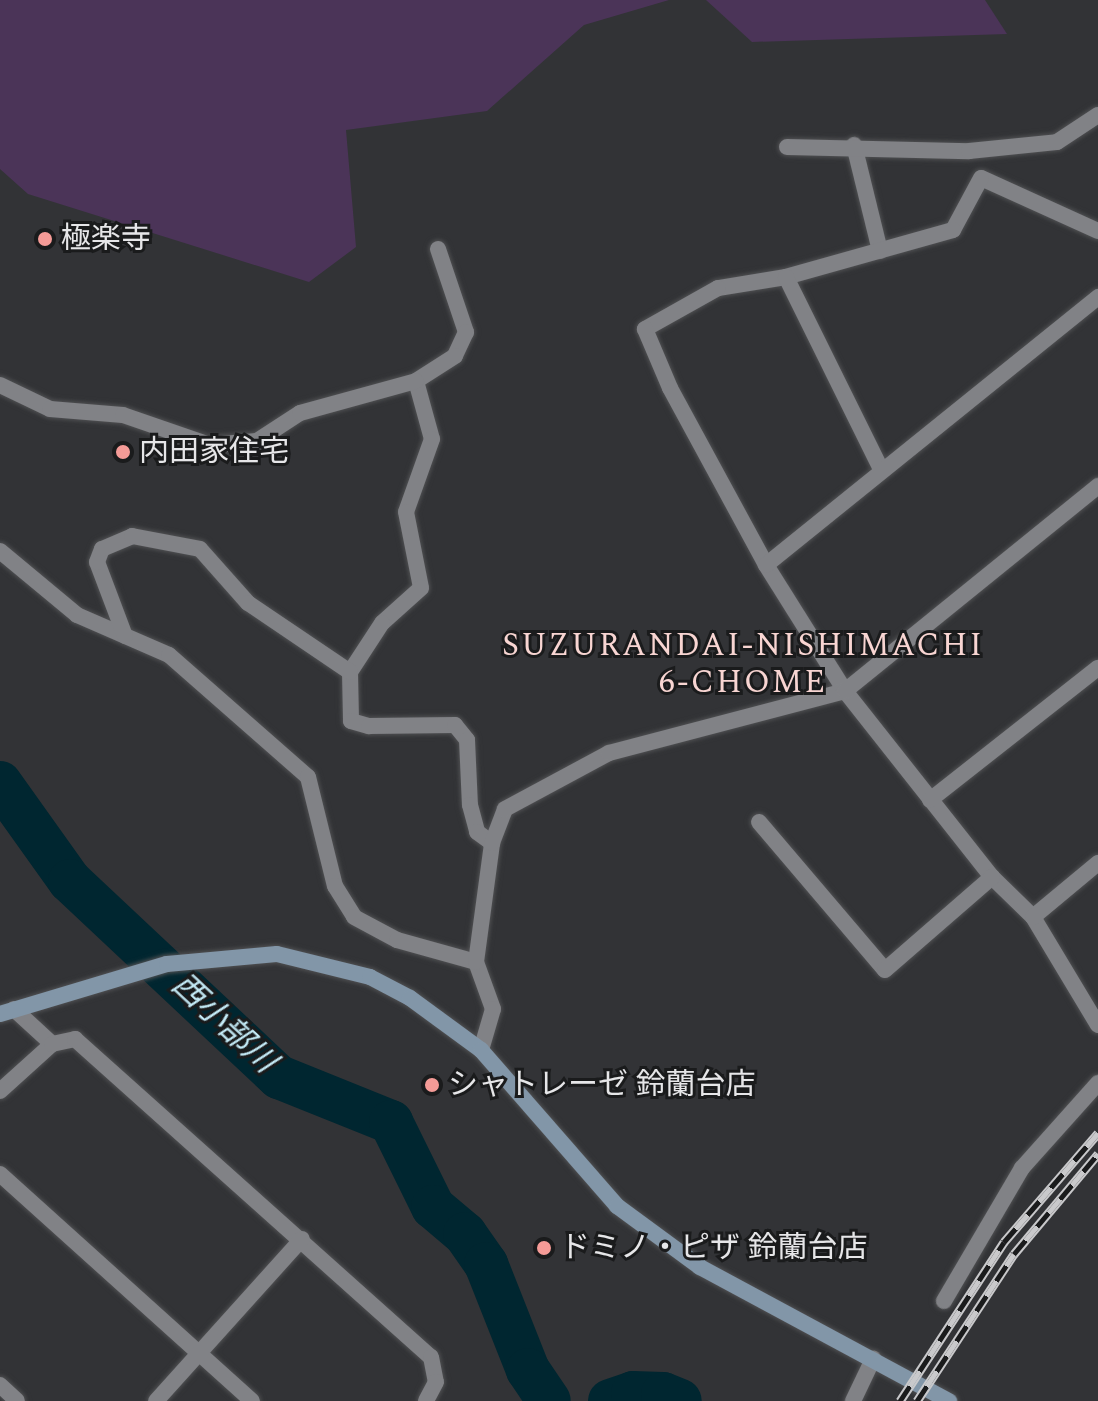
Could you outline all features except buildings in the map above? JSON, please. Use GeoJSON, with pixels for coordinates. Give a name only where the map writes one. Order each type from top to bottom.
{"type":"FeatureCollection","features":[{"type":"Feature","properties":{"kind":"street"},"geometry":{"type":"LineString","coordinates":[[787,147],[854,145],[969,151],[1057,142],[1098,115]]}},
{"type":"Feature","properties":{"kind":"street"},"geometry":{"type":"LineString","coordinates":[[854,145],[880,251]]}},
{"type":"Feature","properties":{"kind":"street"},"geometry":{"type":"LineString","coordinates":[[1098,231],[981,178],[953,230],[786,277],[718,288],[645,329],[670,388],[766,565],[845,691],[992,877],[1033,917],[1098,1025]]}},
{"type":"Feature","properties":{"kind":"street"},"geometry":{"type":"LineString","coordinates":[[0,385],[50,409],[123,415],[210,445],[257,441],[300,413],[416,381],[455,356],[466,332],[438,249]]}},
{"type":"Feature","properties":{"kind":"street"},"geometry":{"type":"LineString","coordinates":[[786,277],[882,471]]}},
{"type":"Feature","properties":{"kind":"street"},"geometry":{"type":"LineString","coordinates":[[766,565],[1098,297]]}},
{"type":"Feature","properties":{"kind":"street"},"geometry":{"type":"LineString","coordinates":[[416,381],[432,439],[406,512],[421,588],[382,623],[350,672],[351,721],[369,726],[455,725],[467,740],[470,805],[477,832],[492,843]]}},
{"type":"Feature","properties":{"kind":"street"},"geometry":{"type":"LineString","coordinates":[[481,1050],[493,1009],[476,962],[492,843],[505,809],[609,753],[845,691],[1098,486]]}},
{"type":"Feature","properties":{"kind":"street"},"geometry":{"type":"LineString","coordinates":[[125,636],[97,562],[102,549],[132,536],[200,549],[248,603],[350,672]]}},
{"type":"Feature","properties":{"kind":"street"},"geometry":{"type":"LineString","coordinates":[[0,551],[77,615],[169,655],[308,777],[335,886],[354,917],[397,940],[476,962]]}},
{"type":"Feature","properties":{"kind":"street"},"geometry":{"type":"LineString","coordinates":[[930,800],[1098,668]]}},
{"type":"Feature","properties":{"kind":"street"},"geometry":{"type":"LineString","coordinates":[[759,822],[885,970],[992,877]]}},
{"type":"Feature","properties":{"kind":"street"},"geometry":{"type":"LineString","coordinates":[[1033,917],[1098,863]]}},
{"type":"Feature","properties":{"kind":"street"},"geometry":{"type":"LineString","coordinates":[[7,1012],[167,964],[277,954],[370,977],[410,998],[481,1050],[617,1206],[700,1267],[949,1401]]}},
{"type":"Feature","properties":{"kind":"street"},"geometry":{"type":"LineString","coordinates":[[7,1012],[52,1044]]}},
{"type":"Feature","properties":{"kind":"street"},"geometry":{"type":"LineString","coordinates":[[0,1091],[52,1044],[75,1039],[431,1357],[436,1382],[426,1401]]}},
{"type":"Feature","properties":{"kind":"street"},"geometry":{"type":"LineString","coordinates":[[944,1301],[1022,1168],[1098,1083]]}},
{"type":"Feature","properties":{"kind":"street"},"geometry":{"type":"LineString","coordinates":[[0,1174],[252,1401]]}},
{"type":"Feature","properties":{"kind":"street"},"geometry":{"type":"LineString","coordinates":[[156,1401],[302,1239]]}},
{"type":"Feature","properties":{"kind":"street"},"geometry":{"type":"LineString","coordinates":[[853,1401],[873,1359]]}},
{"type":"Feature","properties":{"kind":"street"},"geometry":{"type":"LineString","coordinates":[[0,1385],[17,1401]]}},
{"type":"Feature","properties":{"kind":"shaded area"},"geometry":{"type":"Polygon","coordinates":[[[0,0],[669,0],[584,25],[487,111],[346,130],[356,247],[309,282],[28,194],[0,169],[0,0]]]}},
{"type":"Feature","properties":{"kind":"shaded area"},"geometry":{"type":"Polygon","coordinates":[[[706,0],[985,0],[1007,34],[752,42],[706,0]]]}},
{"type":"Feature","properties":{"kind":"waterway","name":"西小部川"},"geometry":{"type":"LineString","coordinates":[[0,783],[70,881],[279,1077],[391,1122],[433,1207],[465,1234],[486,1264],[528,1370],[549,1401]]}},
{"type":"Feature","properties":{"kind":"waterway","name":"西小部川"},"geometry":{"type":"LineString","coordinates":[[610,1401],[633,1393],[663,1394],[680,1401]]}},
{"type":"Feature","properties":{"kind":"railway"},"geometry":{"type":"LineString","coordinates":[[900,1401],[1004,1242],[1098,1133]]}},
{"type":"Feature","properties":{"kind":"railway"},"geometry":{"type":"LineString","coordinates":[[917,1401],[1014,1254],[1098,1154]]}},
{"type":"Feature","properties":{"kind":"place","name":"極楽寺"},"geometry":{"type":"Point","coordinates":[45,239]}},
{"type":"Feature","properties":{"kind":"place","name":"内田家住宅"},"geometry":{"type":"Point","coordinates":[123,452]}},
{"type":"Feature","properties":{"kind":"place","name":"シャトレーゼ 鈴蘭台店"},"geometry":{"type":"Point","coordinates":[432,1085]}},
{"type":"Feature","properties":{"kind":"place","name":"ドミノ・ピザ 鈴蘭台店"},"geometry":{"type":"Point","coordinates":[544,1248]}},
{"type":"Feature","properties":{"kind":"district","name":"SUZURANDAI-NISHIMACHI 6-CHOME"},"geometry":{"type":"Point","coordinates":[743,666]}}]}
